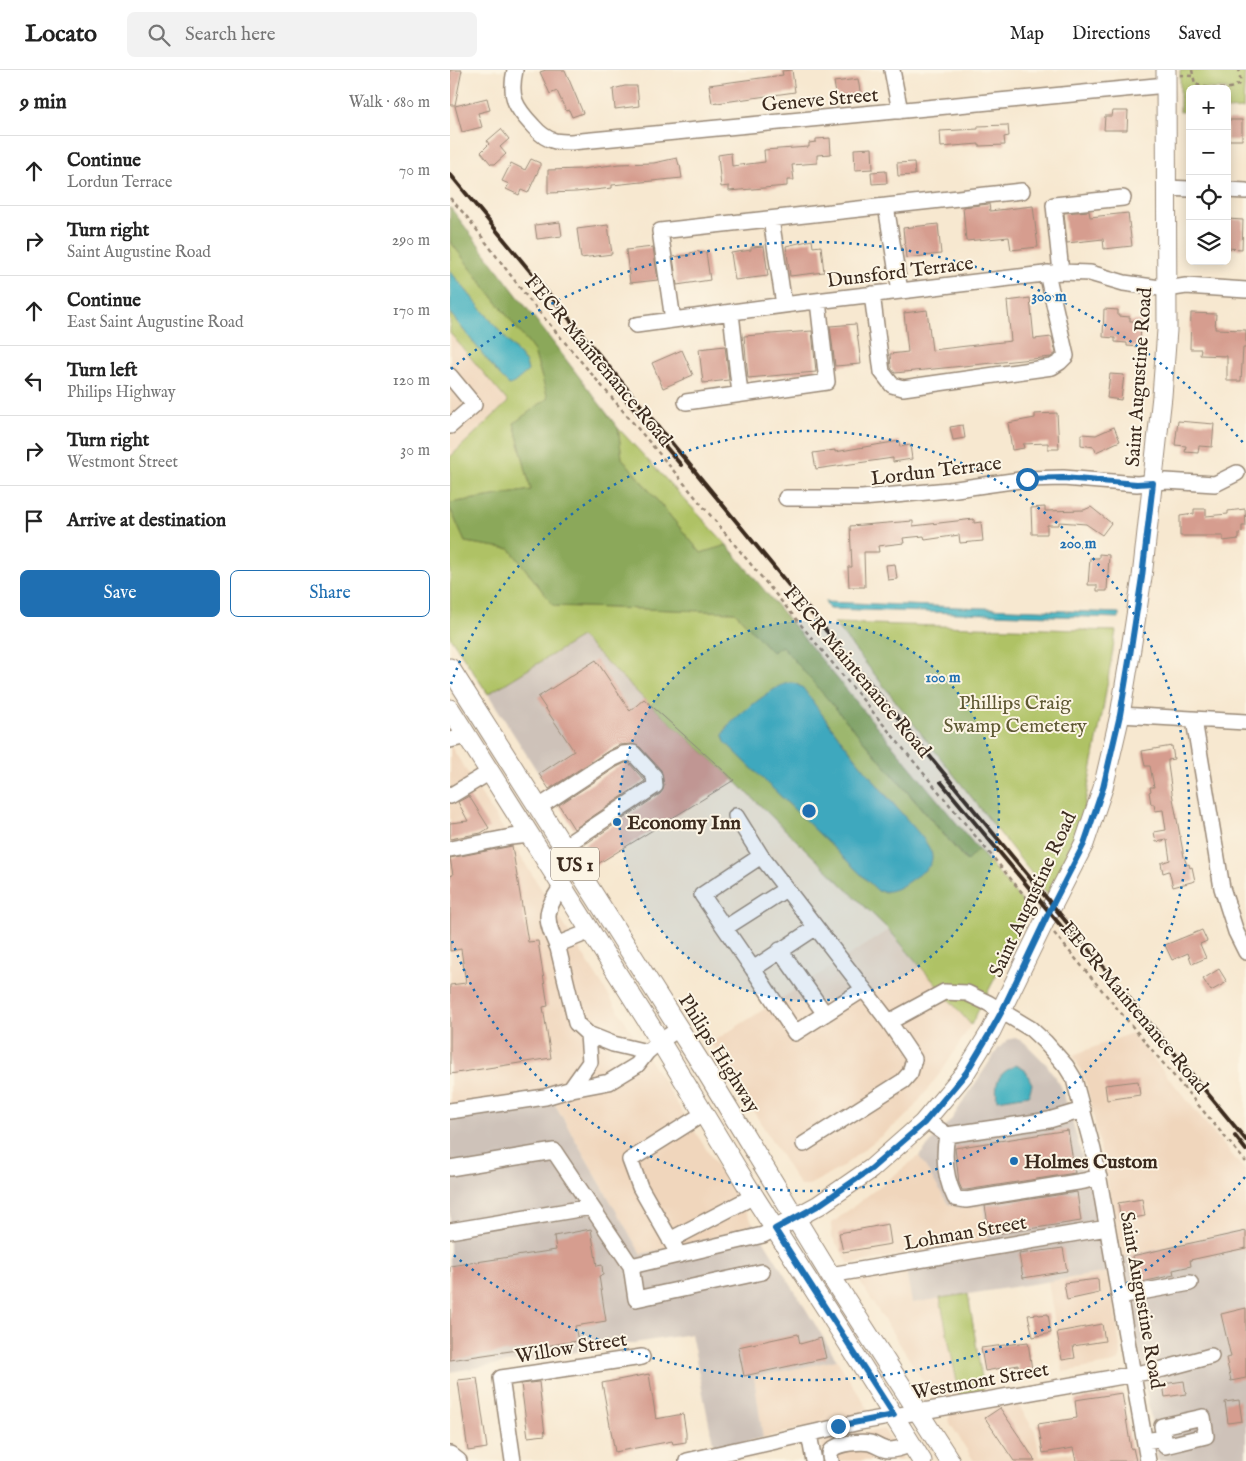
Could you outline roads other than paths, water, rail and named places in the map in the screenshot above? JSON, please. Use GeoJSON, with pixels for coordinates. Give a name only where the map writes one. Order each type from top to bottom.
{"type":"FeatureCollection","features":[{"type":"Feature","properties":{"kind":"main road","name":"Saint Augustine Road"},"geometry":{"type":"LineString","coordinates":[[1002,1011],[1044,921],[1084,844],[1103,788],[1120,715],[1142,577],[1162,396],[1167,330],[1166,188],[1170,77]]}},
{"type":"Feature","properties":{"kind":"main road","name":"Philips Highway"},"geometry":{"type":"LineString","coordinates":[[450,668],[679,1029],[830,1275],[950,1461]]}},
{"type":"Feature","properties":{"kind":"main road","name":"US 1"},"geometry":{"type":"LineString","coordinates":[[450,709],[459,738],[490,772],[591,931],[654,1047],[703,1114],[922,1461]]}},
{"type":"Feature","properties":{"kind":"main road"},"geometry":{"type":"LineString","coordinates":[[775,1229],[819,1205],[871,1169],[926,1120],[966,1073],[1002,1011]]}},
{"type":"Feature","properties":{"kind":"street","name":"Geneve Street"},"geometry":{"type":"LineString","coordinates":[[515,70],[512,81],[513,97],[518,111],[541,134],[554,140],[571,142],[900,111],[1170,77]]}},
{"type":"Feature","properties":{"kind":"street"},"geometry":{"type":"LineString","coordinates":[[892,70],[900,111]]}},
{"type":"Feature","properties":{"kind":"street"},"geometry":{"type":"LineString","coordinates":[[1166,188],[1186,189]]}},
{"type":"Feature","properties":{"kind":"street"},"geometry":{"type":"LineString","coordinates":[[1231,190],[1246,191]]}},
{"type":"Feature","properties":{"kind":"street"},"geometry":{"type":"LineString","coordinates":[[673,320],[660,231],[1022,191]]}},
{"type":"Feature","properties":{"kind":"street"},"geometry":{"type":"LineString","coordinates":[[872,294],[882,372],[892,385],[903,388],[1052,367],[1066,356],[1054,272],[1054,205],[1123,198]]}},
{"type":"Feature","properties":{"kind":"street"},"geometry":{"type":"LineString","coordinates":[[886,206],[900,291]]}},
{"type":"Feature","properties":{"kind":"street"},"geometry":{"type":"LineString","coordinates":[[771,219],[784,305]]}},
{"type":"Feature","properties":{"kind":"street","name":"Dunsford Terrace"},"geometry":{"type":"LineString","coordinates":[[636,325],[1054,272],[1090,273],[1124,284],[1167,289],[1186,286],[1246,290]]}},
{"type":"Feature","properties":{"kind":"street"},"geometry":{"type":"LineString","coordinates":[[686,402],[827,382],[818,301]]}},
{"type":"Feature","properties":{"kind":"street"},"geometry":{"type":"LineString","coordinates":[[731,312],[740,394]]}},
{"type":"Feature","properties":{"kind":"street"},"geometry":{"type":"LineString","coordinates":[[450,376],[474,405],[450,426]]}},
{"type":"Feature","properties":{"kind":"street","name":"Lordun Terrace"},"geometry":{"type":"LineString","coordinates":[[786,498],[862,498],[949,490],[1027,479],[1063,478],[1137,484],[1166,482],[1215,484],[1237,473]]}},
{"type":"Feature","properties":{"kind":"street"},"geometry":{"type":"LineString","coordinates":[[1120,715],[1246,722]]}},
{"type":"Feature","properties":{"kind":"street"},"geometry":{"type":"LineString","coordinates":[[1194,720],[1222,888],[1236,932],[1246,952]]}},
{"type":"Feature","properties":{"kind":"street"},"geometry":{"type":"LineString","coordinates":[[539,807],[612,759],[623,754],[633,753],[654,776],[655,786],[545,859]]}},
{"type":"Feature","properties":{"kind":"street"},"geometry":{"type":"LineString","coordinates":[[450,796],[490,772]]}},
{"type":"Feature","properties":{"kind":"street"},"geometry":{"type":"LineString","coordinates":[[736,816],[761,856],[889,1022],[914,1060],[910,1073],[903,1081],[804,1144]]}},
{"type":"Feature","properties":{"kind":"street"},"geometry":{"type":"LineString","coordinates":[[450,849],[530,835]]}},
{"type":"Feature","properties":{"kind":"street"},"geometry":{"type":"LineString","coordinates":[[761,856],[702,895],[794,1033],[864,989]]}},
{"type":"Feature","properties":{"kind":"street"},"geometry":{"type":"LineString","coordinates":[[562,886],[548,911],[547,925],[558,948],[576,1023],[588,1034],[612,1044],[654,1047]]}},
{"type":"Feature","properties":{"kind":"street"},"geometry":{"type":"LineString","coordinates":[[725,928],[786,889]]}},
{"type":"Feature","properties":{"kind":"street"},"geometry":{"type":"LineString","coordinates":[[753,969],[815,928]]}},
{"type":"Feature","properties":{"kind":"street"},"geometry":{"type":"LineString","coordinates":[[558,948],[562,943],[591,931]]}},
{"type":"Feature","properties":{"kind":"street"},"geometry":{"type":"LineString","coordinates":[[780,950],[825,1014]]}},
{"type":"Feature","properties":{"kind":"street"},"geometry":{"type":"LineString","coordinates":[[889,1022],[944,992],[967,993],[1002,1011]]}},
{"type":"Feature","properties":{"kind":"street","name":"Saint Augustine Road"},"geometry":{"type":"LineString","coordinates":[[1002,1011],[1031,1029],[1045,1042],[1066,1066],[1074,1079],[1099,1177],[1148,1461]]}},
{"type":"Feature","properties":{"kind":"street"},"geometry":{"type":"LineString","coordinates":[[450,1111],[545,1097],[609,1082],[637,1065],[654,1047],[679,1029]]}},
{"type":"Feature","properties":{"kind":"street"},"geometry":{"type":"LineString","coordinates":[[570,1090],[590,1062],[588,1034]]}},
{"type":"Feature","properties":{"kind":"street"},"geometry":{"type":"LineString","coordinates":[[590,1062],[613,1080]]}},
{"type":"Feature","properties":{"kind":"street"},"geometry":{"type":"LineString","coordinates":[[926,1120],[947,1135],[1049,1120],[1083,1110]]}},
{"type":"Feature","properties":{"kind":"street"},"geometry":{"type":"LineString","coordinates":[[679,1255],[640,1187],[630,1160],[703,1114]]}},
{"type":"Feature","properties":{"kind":"street"},"geometry":{"type":"LineString","coordinates":[[947,1135],[944,1155],[948,1186],[955,1198],[966,1200],[1099,1177]]}},
{"type":"Feature","properties":{"kind":"street"},"geometry":{"type":"LineString","coordinates":[[450,1168],[554,1150],[631,1266],[636,1299],[762,1272]]}},
{"type":"Feature","properties":{"kind":"street"},"geometry":{"type":"LineString","coordinates":[[670,1240],[754,1196]]}},
{"type":"Feature","properties":{"kind":"street"},"geometry":{"type":"LineString","coordinates":[[450,1231],[591,1207]]}},
{"type":"Feature","properties":{"kind":"street","name":"Lohman Street"},"geometry":{"type":"LineString","coordinates":[[830,1275],[1107,1228]]}},
{"type":"Feature","properties":{"kind":"street"},"geometry":{"type":"LineString","coordinates":[[631,1266],[763,1235],[775,1229]]}},
{"type":"Feature","properties":{"kind":"street"},"geometry":{"type":"LineString","coordinates":[[1119,1296],[1190,1283]]}},
{"type":"Feature","properties":{"kind":"street","name":"Westmont Street"},"geometry":{"type":"LineString","coordinates":[[687,1461],[894,1415],[1162,1369],[1211,1356]]}},
{"type":"Feature","properties":{"kind":"street","name":"Willow Street"},"geometry":{"type":"LineString","coordinates":[[513,1461],[500,1378],[642,1357]]}},
{"type":"Feature","properties":{"kind":"street"},"geometry":{"type":"LineString","coordinates":[[809,1434],[814,1461]]}},
{"type":"Feature","properties":{"kind":"street"},"geometry":{"type":"LineString","coordinates":[[1145,1441],[1164,1438]]}},
{"type":"Feature","properties":{"kind":"street"},"geometry":{"type":"LineString","coordinates":[[831,1461],[832,1449],[839,1445],[861,1442],[870,1443],[882,1449],[899,1449],[912,1444]]}},
{"type":"Feature","properties":{"kind":"street"},"geometry":{"type":"LineString","coordinates":[[450,1454],[459,1461]]}},
{"type":"Feature","properties":{"kind":"water"},"geometry":{"type":"Polygon","coordinates":[[[450,271],[526,363],[528,371],[514,383],[509,385],[500,376],[450,313],[450,271]]]}},
{"type":"Feature","properties":{"kind":"water"},"geometry":{"type":"Polygon","coordinates":[[[825,602],[1119,613],[1119,618],[829,609],[825,602]]]}},
{"type":"Feature","properties":{"kind":"water"},"geometry":{"type":"Polygon","coordinates":[[[794,683],[803,688],[828,723],[930,849],[932,858],[930,865],[900,887],[888,891],[878,891],[725,742],[723,736],[725,730],[738,717],[778,687],[794,683]]]}},
{"type":"Feature","properties":{"kind":"water"},"geometry":{"type":"Polygon","coordinates":[[[1016,1065],[1025,1070],[1032,1084],[1029,1095],[997,1100],[997,1083],[999,1078],[1005,1071],[1016,1065]]]}},
{"type":"Feature","properties":{"kind":"railway"},"geometry":{"type":"LineString","coordinates":[[450,174],[1246,1140]]}},
{"type":"Feature","properties":{"kind":"railway"},"geometry":{"type":"LineString","coordinates":[[591,358],[681,465]]}},
{"type":"Feature","properties":{"kind":"railway"},"geometry":{"type":"LineString","coordinates":[[941,782],[1071,938]]}},
{"type":"Feature","properties":{"kind":"railway"},"geometry":{"type":"LineString","coordinates":[[1235,1136],[1246,1150]]}},
{"type":"Feature","properties":{"kind":"place","name":"Economy Inn"},"geometry":{"type":"Point","coordinates":[617,822]}},
{"type":"Feature","properties":{"kind":"place","name":"Holmes Custom"},"geometry":{"type":"Point","coordinates":[1014,1161]}},
{"type":"Feature","properties":{"kind":"park label","name":"Phillips Craig Swamp Cemetery"},"geometry":{"type":"Point","coordinates":[1015,714]}}]}
